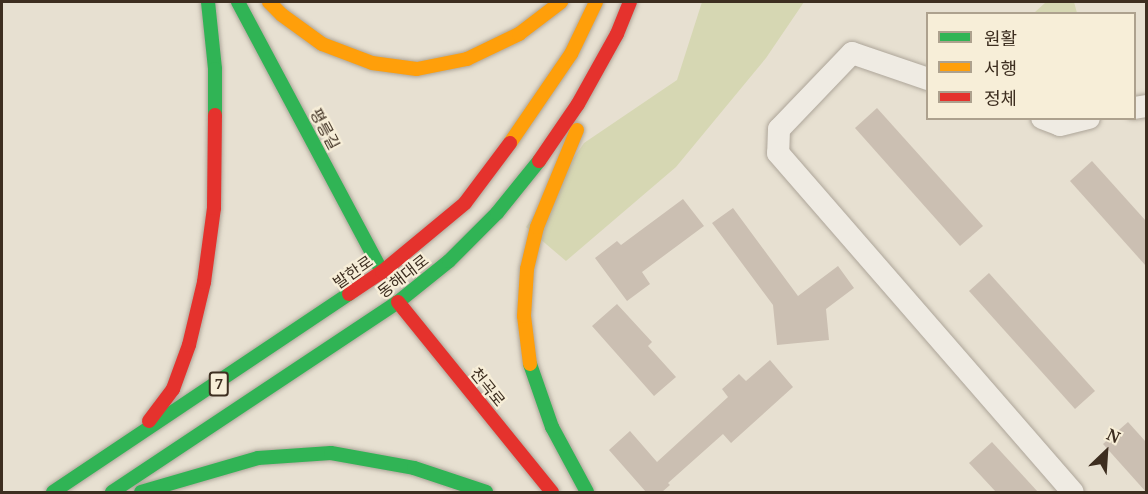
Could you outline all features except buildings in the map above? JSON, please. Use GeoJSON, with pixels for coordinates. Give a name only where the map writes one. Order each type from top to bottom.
{"type":"FeatureCollection","features":[{"type":"Feature","properties":{"kind":"main road"},"geometry":{"type":"LineString","coordinates":[[139,436],[173,389],[189,345],[204,282],[214,186],[215,69],[208,2]]}},
{"type":"Feature","properties":{"kind":"main road","name":"평릉길"},"geometry":{"type":"LineString","coordinates":[[238,2],[390,287]]}},
{"type":"Feature","properties":{"kind":"main road"},"geometry":{"type":"LineString","coordinates":[[268,2],[322,44],[372,63],[417,69],[467,59],[519,34],[561,2]]}},
{"type":"Feature","properties":{"kind":"main road","name":"발한로"},"geometry":{"type":"LineString","coordinates":[[53,492],[139,436],[390,287],[465,203],[528,119],[565,63],[596,2]]}},
{"type":"Feature","properties":{"kind":"main road","name":"동해대로"},"geometry":{"type":"LineString","coordinates":[[112,492],[390,287],[449,261],[497,213],[541,159],[578,104],[617,34],[630,2]]}},
{"type":"Feature","properties":{"kind":"main road"},"geometry":{"type":"LineString","coordinates":[[587,492],[552,427],[530,366],[524,316],[527,269],[537,227],[617,34]]}},
{"type":"Feature","properties":{"kind":"main road","name":"천곡로"},"geometry":{"type":"LineString","coordinates":[[390,287],[552,492]]}},
{"type":"Feature","properties":{"kind":"main road"},"geometry":{"type":"LineString","coordinates":[[141,492],[258,458],[331,453],[414,468],[486,492]]}},
{"type":"Feature","properties":{"kind":"street"},"geometry":{"type":"LineString","coordinates":[[926,79],[852,53],[779,129],[778,153],[1073,492]]}},
{"type":"Feature","properties":{"kind":"street"},"geometry":{"type":"LineString","coordinates":[[1047,120],[1060,125],[1081,120]]}},
{"type":"Feature","properties":{"kind":"green space"},"geometry":{"type":"Polygon","coordinates":[[[702,2],[804,2],[766,58],[676,167],[566,261],[526,227],[584,143],[677,80],[702,2]]]}},
{"type":"Feature","properties":{"kind":"green space"},"geometry":{"type":"Polygon","coordinates":[[[1046,2],[1074,2],[1077,12],[1035,12],[1046,2]]]}},
{"type":"Feature","properties":{"kind":"traffic: fast"},"geometry":{"type":"LineString","coordinates":[[208,2],[215,69],[215,115]]}},
{"type":"Feature","properties":{"kind":"traffic: fast"},"geometry":{"type":"LineString","coordinates":[[238,2],[382,272]]}},
{"type":"Feature","properties":{"kind":"traffic: fast"},"geometry":{"type":"LineString","coordinates":[[112,492],[398,302],[449,261],[497,213],[539,161]]}},
{"type":"Feature","properties":{"kind":"traffic: fast"},"geometry":{"type":"LineString","coordinates":[[53,492],[349,294]]}},
{"type":"Feature","properties":{"kind":"traffic: fast"},"geometry":{"type":"LineString","coordinates":[[530,364],[552,427],[587,492]]}},
{"type":"Feature","properties":{"kind":"traffic: fast"},"geometry":{"type":"LineString","coordinates":[[141,492],[258,458],[331,453],[414,468],[486,492]]}},
{"type":"Feature","properties":{"kind":"traffic: slow"},"geometry":{"type":"LineString","coordinates":[[269,2],[282,15],[322,44],[372,63],[417,69],[467,59],[519,34],[561,2]]}},
{"type":"Feature","properties":{"kind":"traffic: slow"},"geometry":{"type":"LineString","coordinates":[[510,143],[571,54],[596,2]]}},
{"type":"Feature","properties":{"kind":"traffic: slow"},"geometry":{"type":"LineString","coordinates":[[530,364],[524,316],[527,269],[537,227],[577,130]]}},
{"type":"Feature","properties":{"kind":"traffic: jam"},"geometry":{"type":"LineString","coordinates":[[539,161],[578,104],[617,34],[630,2]]}},
{"type":"Feature","properties":{"kind":"traffic: jam"},"geometry":{"type":"LineString","coordinates":[[149,421],[173,389],[189,345],[204,282],[214,208],[215,115]]}},
{"type":"Feature","properties":{"kind":"traffic: jam"},"geometry":{"type":"LineString","coordinates":[[349,294],[382,272],[465,203],[510,143]]}},
{"type":"Feature","properties":{"kind":"traffic: jam"},"geometry":{"type":"LineString","coordinates":[[398,302],[552,492]]}}]}
